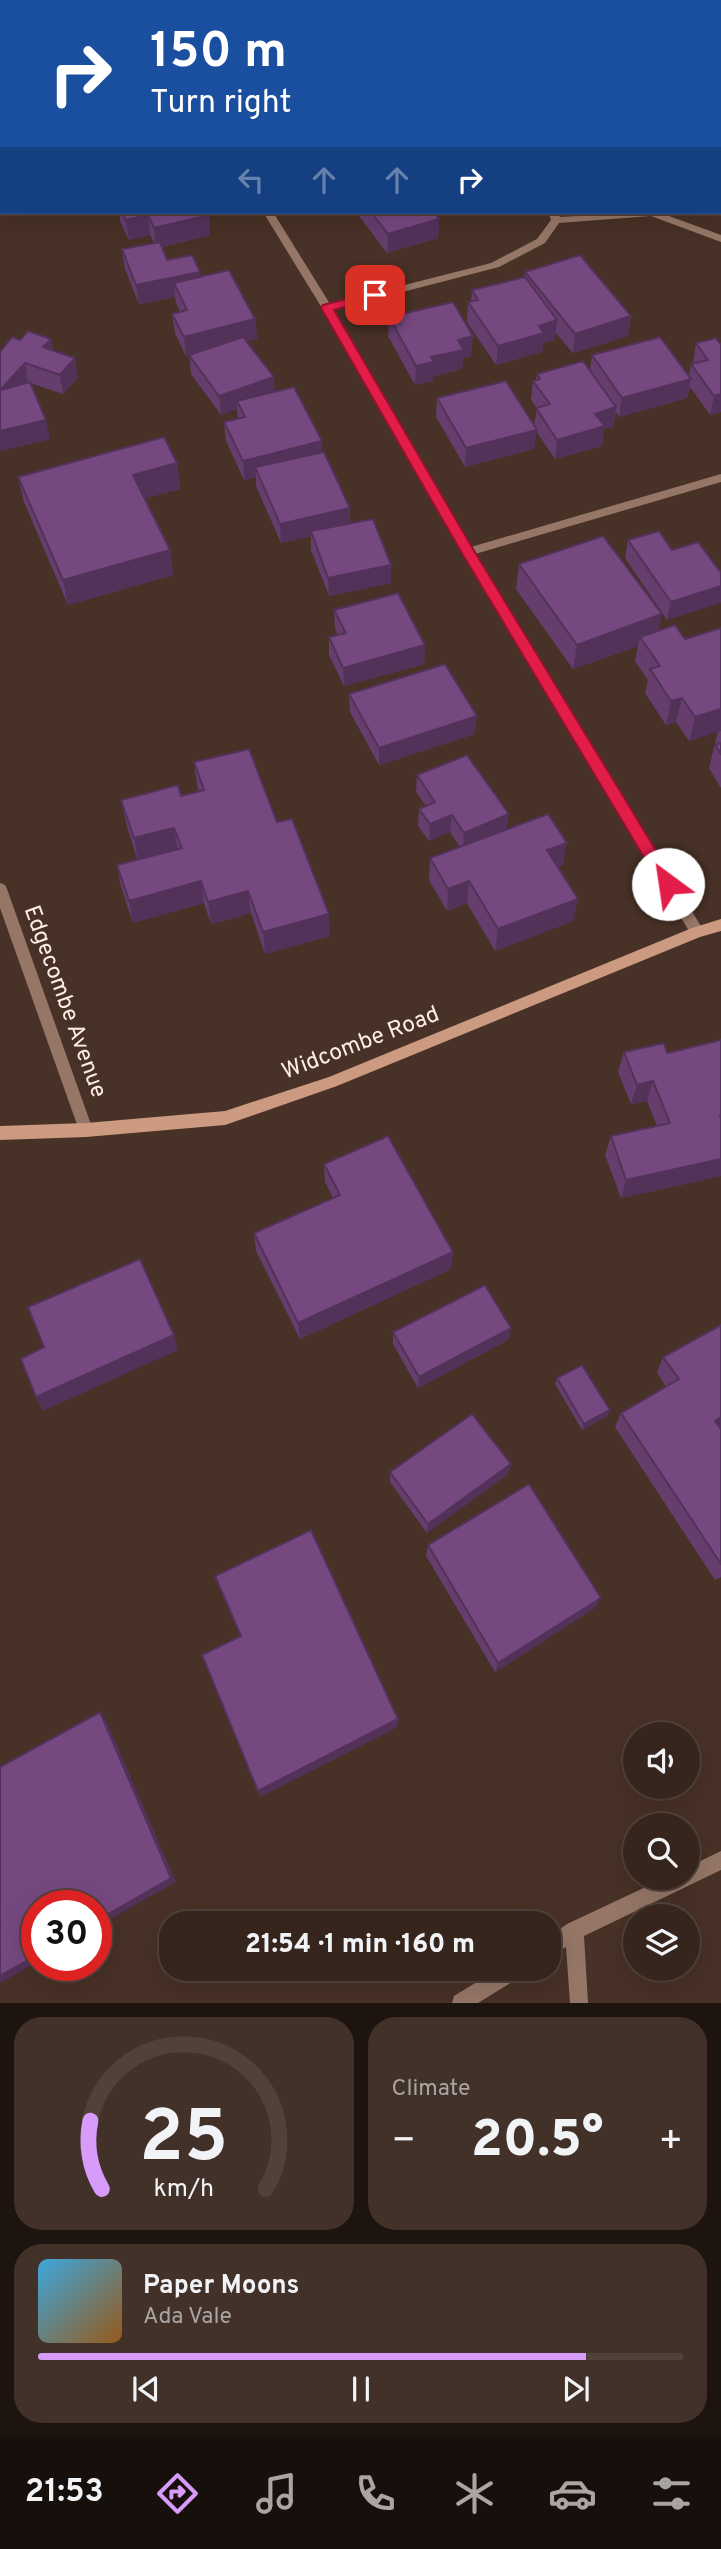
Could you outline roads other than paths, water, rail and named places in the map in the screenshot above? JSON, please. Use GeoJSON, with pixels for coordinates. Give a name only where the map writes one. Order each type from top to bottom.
{"type":"FeatureCollection","features":[{"type":"Feature","properties":{"kind":"street"},"geometry":{"type":"LineString","coordinates":[[269,214],[327,308],[468,552],[697,932]]}},
{"type":"Feature","properties":{"kind":"street"},"geometry":{"type":"LineString","coordinates":[[327,308],[495,265],[541,241],[555,216],[620,214]]}},
{"type":"Feature","properties":{"kind":"street"},"geometry":{"type":"LineString","coordinates":[[655,214],[721,239]]}},
{"type":"Feature","properties":{"kind":"street"},"geometry":{"type":"LineString","coordinates":[[468,552],[721,478]]}},
{"type":"Feature","properties":{"kind":"street","name":"Edgecombe Avenue"},"geometry":{"type":"LineString","coordinates":[[0,889],[86,1130]]}},
{"type":"Feature","properties":{"kind":"street","name":"Widcombe Road"},"geometry":{"type":"LineString","coordinates":[[0,1133],[86,1130],[225,1118],[332,1082],[697,932],[721,925]]}},
{"type":"Feature","properties":{"kind":"street"},"geometry":{"type":"LineString","coordinates":[[700,1870],[721,1860]]}},
{"type":"Feature","properties":{"kind":"street"},"geometry":{"type":"LineString","coordinates":[[561,1940],[659,1890]]}},
{"type":"Feature","properties":{"kind":"street"},"geometry":{"type":"LineString","coordinates":[[575,1931],[579,2003]]}},
{"type":"Feature","properties":{"kind":"street"},"geometry":{"type":"LineString","coordinates":[[461,2003],[496,1981]]}}]}
